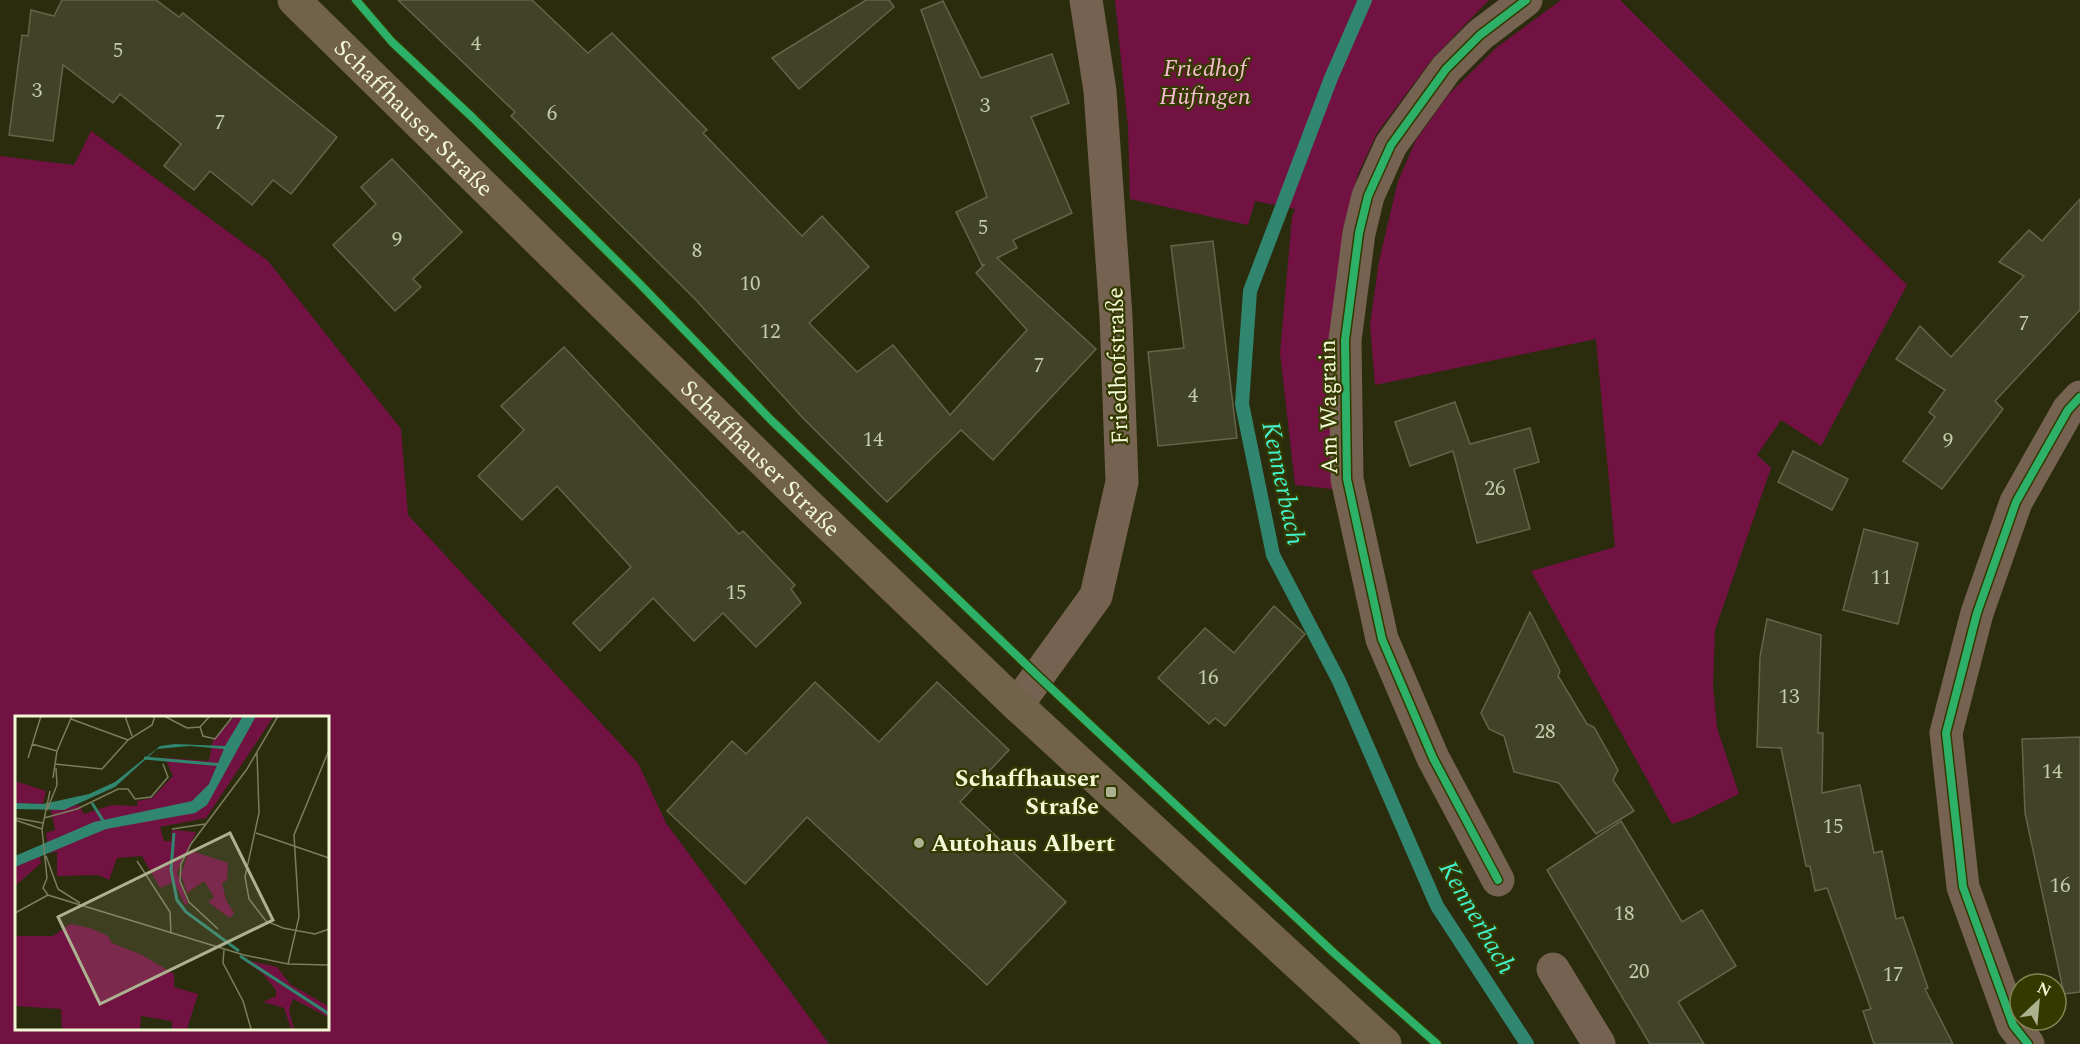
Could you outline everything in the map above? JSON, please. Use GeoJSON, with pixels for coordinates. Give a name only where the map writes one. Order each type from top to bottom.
{"type":"FeatureCollection","features":[{"type":"Feature","properties":{"kind":"main road","name":"Schaffhauser Straße"},"geometry":{"type":"LineString","coordinates":[[300,2],[533,236],[1017,705],[1385,1044]]}},
{"type":"Feature","properties":{"kind":"street","name":"Friedhofstraße"},"geometry":{"type":"LineString","coordinates":[[1017,705],[1096,596],[1122,482],[1116,316],[1100,91],[1086,0]]}},
{"type":"Feature","properties":{"kind":"street","name":"Am Wagrain"},"geometry":{"type":"LineString","coordinates":[[1498,880],[1433,758],[1382,639],[1347,479],[1345,340],[1368,196],[1391,145],[1446,69],[1480,35],[1526,0]]}},
{"type":"Feature","properties":{"kind":"street"},"geometry":{"type":"LineString","coordinates":[[2028,1044],[2013,1025],[1963,887],[1946,733],[1977,613],[2016,502],[2068,410],[2080,396]]}},
{"type":"Feature","properties":{"kind":"street"},"geometry":{"type":"LineString","coordinates":[[1553,969],[1599,1044]]}},
{"type":"Feature","properties":{"kind":"green space","name":"Friedhof Hüfingen"},"geometry":{"type":"Polygon","coordinates":[[[1115,0],[1489,0],[1432,59],[1377,133],[1358,174],[1343,229],[1332,489],[1295,485],[1280,353],[1292,217],[1295,209],[1255,201],[1248,225],[1130,199],[1128,127],[1115,0]]]}},
{"type":"Feature","properties":{"kind":"green space"},"geometry":{"type":"Polygon","coordinates":[[[1561,0],[1620,0],[1907,285],[1821,446],[1781,420],[1757,455],[1771,468],[1715,630],[1713,686],[1717,728],[1739,794],[1690,818],[1672,824],[1531,571],[1615,547],[1596,339],[1375,385],[1370,325],[1379,261],[1398,181],[1416,140],[1449,94],[1497,47],[1561,0]]]}},
{"type":"Feature","properties":{"kind":"green space"},"geometry":{"type":"Polygon","coordinates":[[[91,131],[268,261],[401,429],[408,515],[638,763],[666,823],[829,1044],[0,1044],[0,156],[74,165],[91,131]]]}},
{"type":"Feature","properties":{"kind":"building"},"geometry":{"type":"Polygon","coordinates":[[[62,0],[156,0],[179,17],[183,13],[337,137],[291,194],[273,180],[252,205],[210,171],[194,190],[164,166],[181,144],[120,94],[113,103],[63,65],[53,141],[9,135],[22,35],[28,36],[31,10],[54,16],[62,0]]]}},
{"type":"Feature","properties":{"kind":"building"},"geometry":{"type":"Polygon","coordinates":[[[398,0],[532,0],[588,53],[612,33],[707,130],[703,133],[802,236],[822,216],[869,267],[809,323],[857,372],[893,345],[950,415],[1027,330],[976,273],[985,264],[982,265],[956,212],[987,197],[921,10],[943,1],[981,78],[1052,54],[1069,103],[1031,117],[1072,213],[1013,240],[1017,248],[997,258],[1096,349],[993,460],[961,430],[887,502],[801,416],[695,299],[511,116],[515,112],[398,0]]]}},
{"type":"Feature","properties":{"kind":"building"},"geometry":{"type":"Polygon","coordinates":[[[866,0],[889,0],[894,7],[799,89],[772,58],[866,0]]]}},
{"type":"Feature","properties":{"kind":"building"},"geometry":{"type":"Polygon","coordinates":[[[392,159],[462,232],[413,279],[421,287],[395,311],[333,245],[376,204],[361,187],[392,159]]]}},
{"type":"Feature","properties":{"kind":"building"},"geometry":{"type":"Polygon","coordinates":[[[2080,199],[2080,310],[1995,401],[2003,409],[1942,489],[1903,461],[1935,417],[1929,412],[1945,390],[1896,359],[1920,326],[1951,357],[2024,276],[1999,262],[2029,230],[2042,241],[2080,199]]]}},
{"type":"Feature","properties":{"kind":"building"},"geometry":{"type":"Polygon","coordinates":[[[1213,241],[1237,438],[1158,446],[1148,352],[1184,348],[1171,246],[1213,241]]]}},
{"type":"Feature","properties":{"kind":"building"},"geometry":{"type":"Polygon","coordinates":[[[564,347],[739,534],[743,531],[795,585],[791,589],[801,603],[756,647],[723,613],[694,641],[653,598],[600,651],[573,623],[631,567],[557,486],[522,520],[478,476],[524,430],[501,406],[564,347]]]}},
{"type":"Feature","properties":{"kind":"building"},"geometry":{"type":"Polygon","coordinates":[[[1455,402],[1470,444],[1530,428],[1539,462],[1514,469],[1530,529],[1477,543],[1453,451],[1410,466],[1395,422],[1455,402]]]}},
{"type":"Feature","properties":{"kind":"building"},"geometry":{"type":"Polygon","coordinates":[[[1793,451],[1848,479],[1832,510],[1778,482],[1793,451]]]}},
{"type":"Feature","properties":{"kind":"building"},"geometry":{"type":"Polygon","coordinates":[[[1864,529],[1918,543],[1898,624],[1843,610],[1864,529]]]}},
{"type":"Feature","properties":{"kind":"building"},"geometry":{"type":"Polygon","coordinates":[[[1274,606],[1305,634],[1225,726],[1215,718],[1209,724],[1158,678],[1205,628],[1234,653],[1274,606]]]}},
{"type":"Feature","properties":{"kind":"building"},"geometry":{"type":"Polygon","coordinates":[[[1530,612],[1560,671],[1558,676],[1587,724],[1594,727],[1618,770],[1613,780],[1634,811],[1596,834],[1559,783],[1514,772],[1504,736],[1489,729],[1481,713],[1530,612]]]}},
{"type":"Feature","properties":{"kind":"building"},"geometry":{"type":"Polygon","coordinates":[[[1767,619],[1821,635],[1818,733],[1823,733],[1822,793],[1860,785],[1874,853],[1882,851],[1896,919],[1903,917],[1928,988],[1925,989],[1953,1044],[1874,1044],[1863,1011],[1871,1009],[1827,888],[1815,891],[1810,866],[1806,866],[1781,748],[1757,747],[1760,657],[1767,619]]]}},
{"type":"Feature","properties":{"kind":"building","name":"Autohaus Albert"},"geometry":{"type":"Polygon","coordinates":[[[815,682],[879,742],[937,682],[1009,750],[960,802],[1066,902],[987,985],[807,817],[745,884],[667,811],[732,741],[746,754],[815,682]]]}},
{"type":"Feature","properties":{"kind":"building"},"geometry":{"type":"Polygon","coordinates":[[[2080,737],[2080,992],[2068,994],[2068,972],[2059,972],[2025,813],[2022,739],[2080,737]]]}},
{"type":"Feature","properties":{"kind":"building"},"geometry":{"type":"Polygon","coordinates":[[[1621,821],[1682,922],[1702,910],[1736,966],[1678,1002],[1704,1044],[1650,1044],[1547,870],[1621,821]]]}},
{"type":"Feature","properties":{"kind":"waterway","name":"Kennerbach"},"geometry":{"type":"LineString","coordinates":[[1365,0],[1331,78],[1250,291],[1242,404],[1273,555],[1339,681],[1437,906],[1527,1044]]}},
{"type":"Feature","properties":{"kind":"cycle path"},"geometry":{"type":"LineString","coordinates":[[356,0],[392,42],[473,118],[638,282],[771,420],[1038,676],[1334,953],[1437,1044]]}},
{"type":"Feature","properties":{"kind":"cycle path"},"geometry":{"type":"LineString","coordinates":[[1498,880],[1433,758],[1382,639],[1347,479],[1345,340],[1359,233],[1368,196],[1391,145],[1446,69],[1480,35],[1526,0]]}},
{"type":"Feature","properties":{"kind":"cycle path"},"geometry":{"type":"LineString","coordinates":[[2028,1044],[2013,1025],[1963,887],[1946,733],[1977,613],[2016,502],[2068,410],[2080,397]]}},
{"type":"Feature","properties":{"kind":"place","name":"Schaffhauser Straße"},"geometry":{"type":"Point","coordinates":[1111,792]}},
{"type":"Feature","properties":{"kind":"place","name":"Autohaus Albert"},"geometry":{"type":"Point","coordinates":[919,843]}}]}
